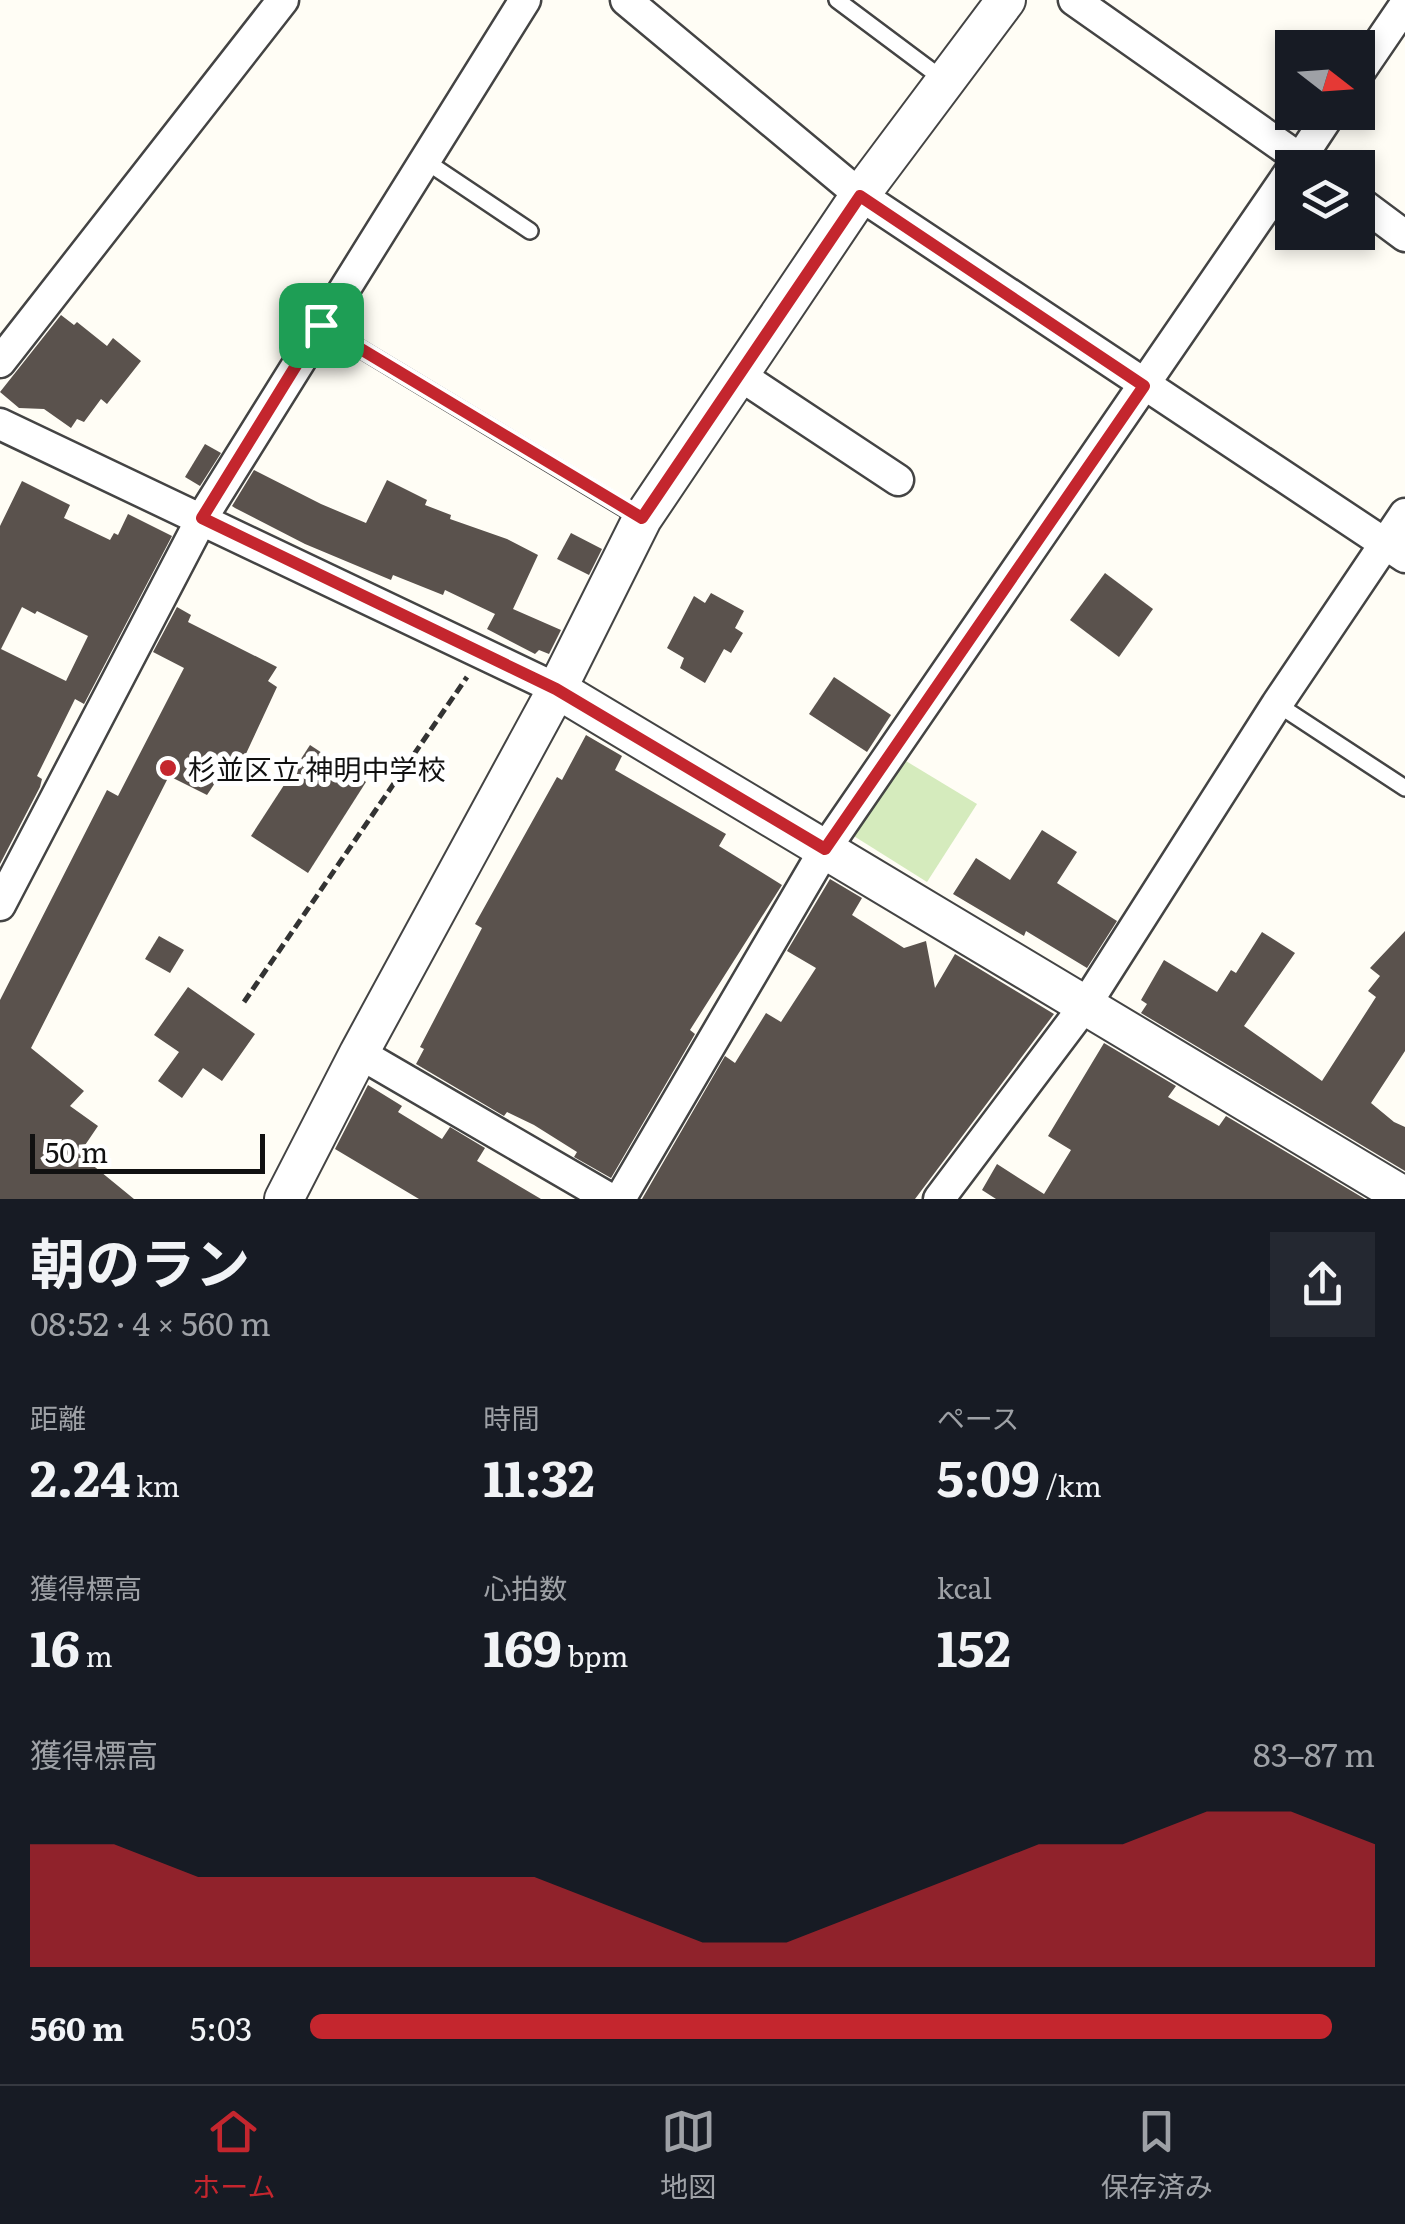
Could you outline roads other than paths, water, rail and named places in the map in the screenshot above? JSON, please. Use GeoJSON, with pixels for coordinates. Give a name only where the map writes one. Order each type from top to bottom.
{"type":"FeatureCollection","features":[{"type":"Feature","properties":{"kind":"street"},"geometry":{"type":"LineString","coordinates":[[0,362],[284,0]]}},
{"type":"Feature","properties":{"kind":"street"},"geometry":{"type":"LineString","coordinates":[[3,891],[202,518],[525,0]]}},
{"type":"Feature","properties":{"kind":"street"},"geometry":{"type":"LineString","coordinates":[[626,0],[860,196],[1394,549]]}},
{"type":"Feature","properties":{"kind":"street"},"geometry":{"type":"LineString","coordinates":[[284,1199],[556,689],[642,518],[860,196],[1006,0]]}},
{"type":"Feature","properties":{"kind":"street"},"geometry":{"type":"LineString","coordinates":[[1074,0],[1278,150]]}},
{"type":"Feature","properties":{"kind":"street"},"geometry":{"type":"LineString","coordinates":[[1375,49],[1405,5]]}},
{"type":"Feature","properties":{"kind":"street"},"geometry":{"type":"LineString","coordinates":[[620,1199],[825,849],[1275,201]]}},
{"type":"Feature","properties":{"kind":"street"},"geometry":{"type":"LineString","coordinates":[[1375,214],[1405,236]]}},
{"type":"Feature","properties":{"kind":"street"},"geometry":{"type":"LineString","coordinates":[[738,374],[898,480]]}},
{"type":"Feature","properties":{"kind":"street"},"geometry":{"type":"LineString","coordinates":[[0,424],[556,689],[1405,1196]]}},
{"type":"Feature","properties":{"kind":"street"},"geometry":{"type":"LineString","coordinates":[[939,1199],[1086,1004],[1278,704],[1394,549],[1405,514]]}},
{"type":"Feature","properties":{"kind":"street"},"geometry":{"type":"LineString","coordinates":[[359,1053],[610,1199]]}},
{"type":"Feature","properties":{"kind":"lane"},"geometry":{"type":"LineString","coordinates":[[837,0],[944,80]]}},
{"type":"Feature","properties":{"kind":"lane"},"geometry":{"type":"LineString","coordinates":[[424,160],[530,231]]}},
{"type":"Feature","properties":{"kind":"lane"},"geometry":{"type":"LineString","coordinates":[[321,325],[642,518]]}},
{"type":"Feature","properties":{"kind":"lane"},"geometry":{"type":"LineString","coordinates":[[1278,704],[1405,788]]}},
{"type":"Feature","properties":{"kind":"place","name":"杉並区立 神明中学校"},"geometry":{"type":"Point","coordinates":[168,768]}}]}
